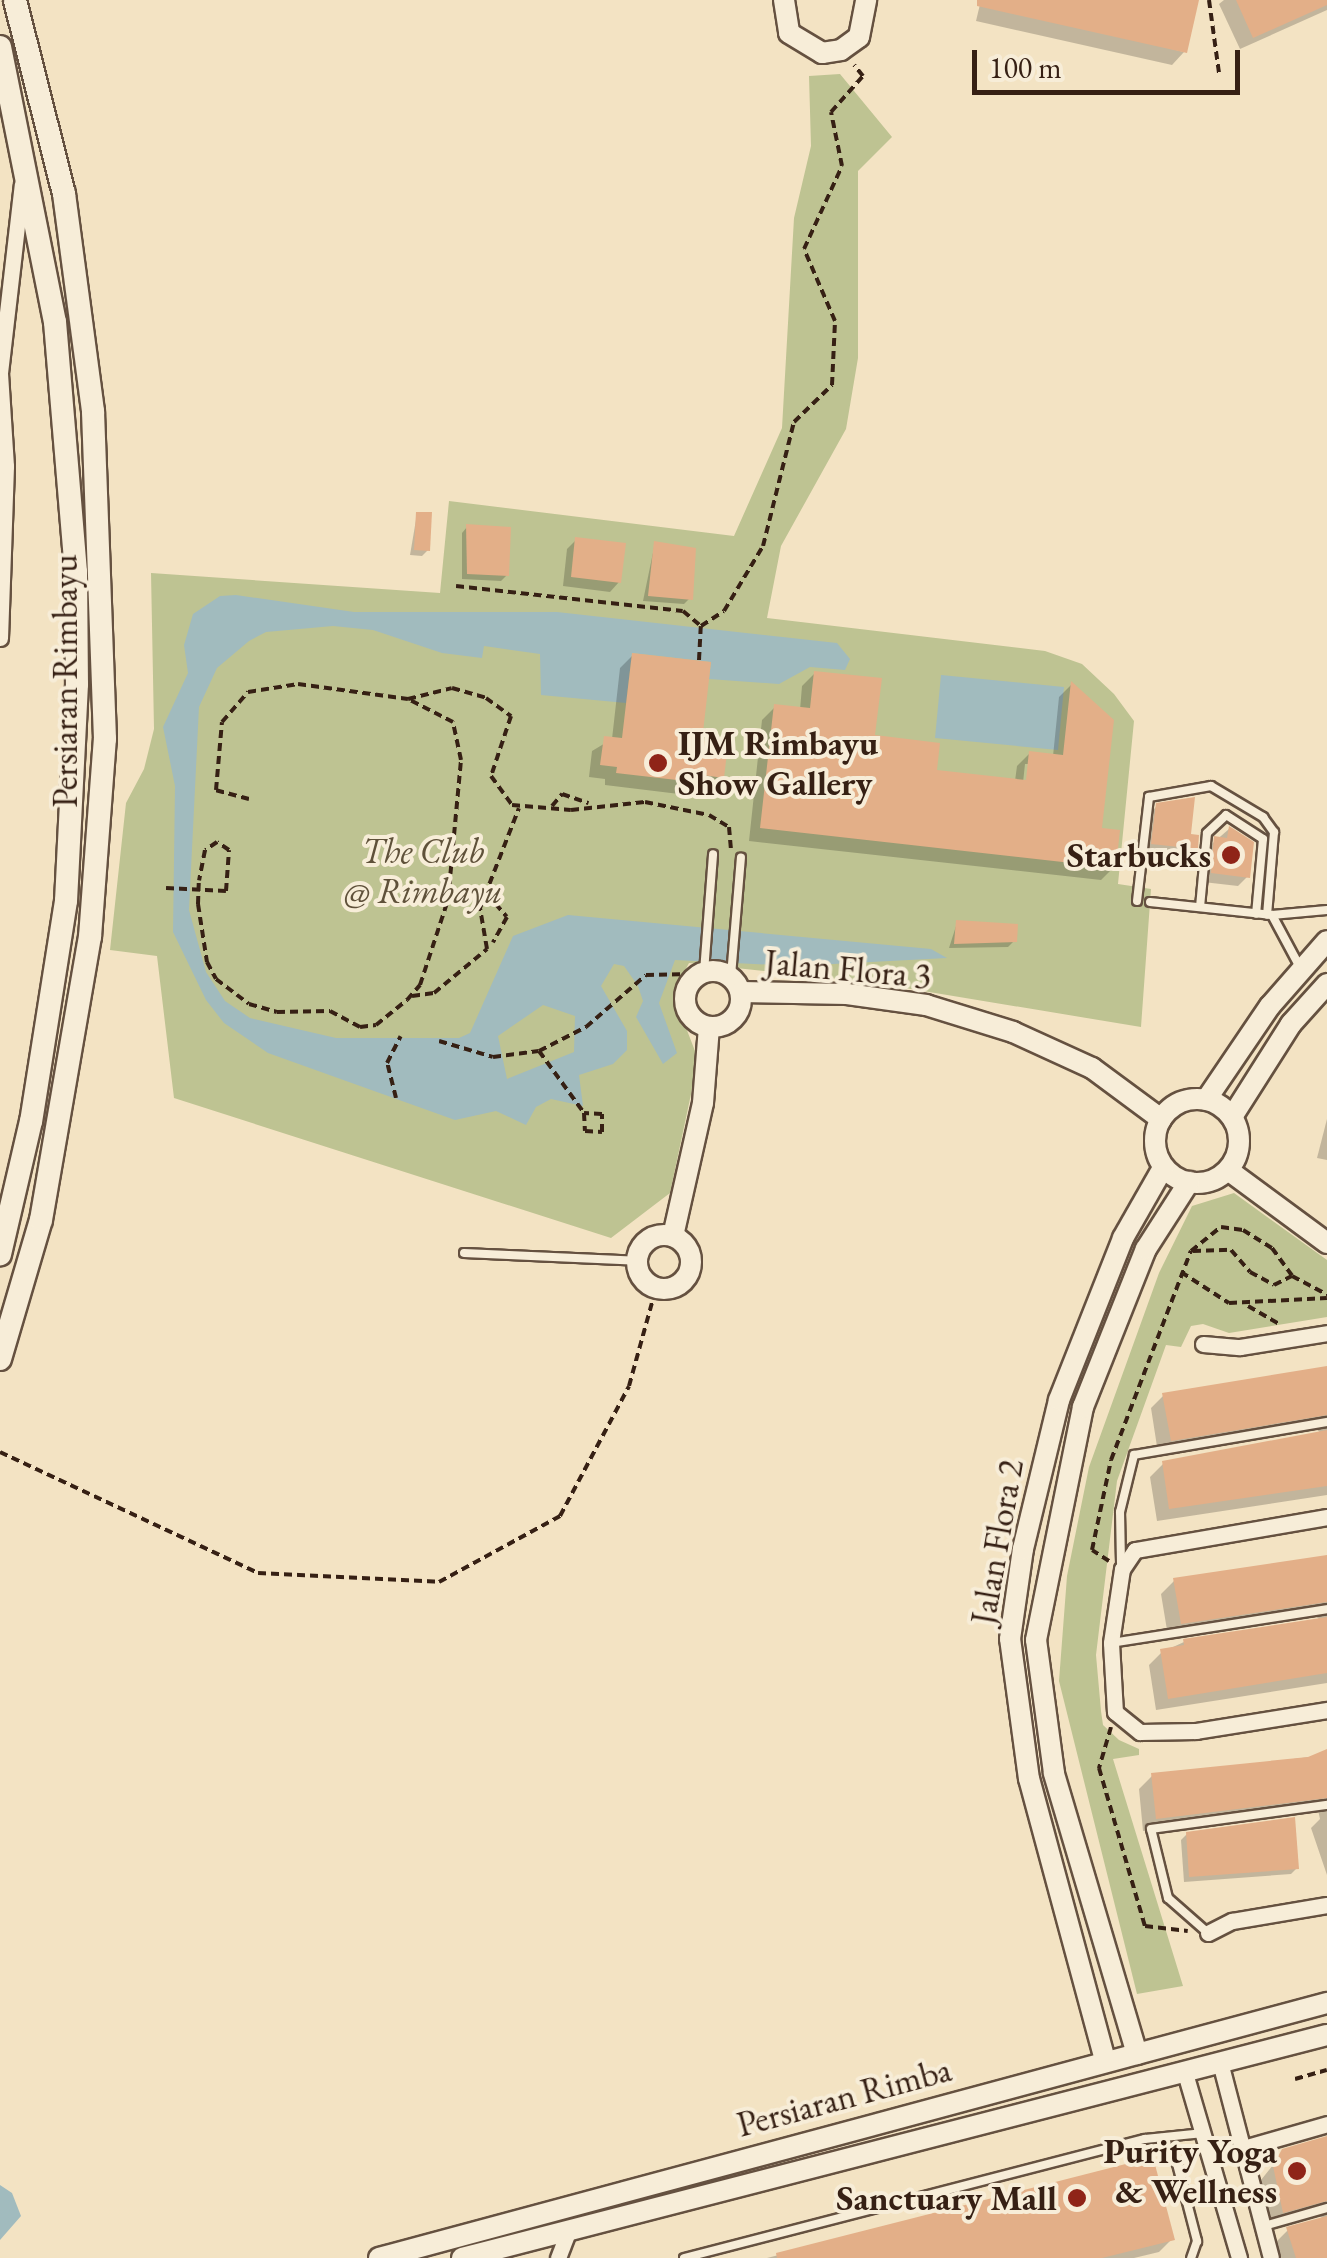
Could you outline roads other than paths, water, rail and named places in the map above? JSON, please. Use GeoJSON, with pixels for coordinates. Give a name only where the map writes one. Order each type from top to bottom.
{"type":"FeatureCollection","features":[{"type":"Feature","properties":{"kind":"main road","name":"Persiaran Rimbayu"},"geometry":{"type":"LineString","coordinates":[[0,1360],[40,1220],[90,938],[106,738],[94,410],[64,194],[15,0]]}},
{"type":"Feature","properties":{"kind":"main road","name":"Persiaran Rimbayu"},"geometry":{"type":"LineString","coordinates":[[0,47],[25,155],[64,401],[77,684],[66,900],[31,1121],[0,1254]]}},
{"type":"Feature","properties":{"kind":"street"},"geometry":{"type":"LineString","coordinates":[[784,0],[785,24],[795,40],[822,54],[842,50],[865,28],[866,0]]}},
{"type":"Feature","properties":{"kind":"street"},"geometry":{"type":"LineString","coordinates":[[0,638],[6,485],[0,373],[25,155]]}},
{"type":"Feature","properties":{"kind":"street"},"geometry":{"type":"LineString","coordinates":[[1206,1100],[1301,969],[1327,941]]}},
{"type":"Feature","properties":{"kind":"street"},"geometry":{"type":"LineString","coordinates":[[694,972],[734,979],[734,1018],[709,1027],[687,1011],[685,992],[694,972]]}},
{"type":"Feature","properties":{"kind":"street","name":"Jalan Flora 3"},"geometry":{"type":"LineString","coordinates":[[734,979],[926,1005],[1014,1032],[1092,1068],[1161,1119]]}},
{"type":"Feature","properties":{"kind":"street"},"geometry":{"type":"LineString","coordinates":[[1232,1117],[1291,1024],[1327,984]]}},
{"type":"Feature","properties":{"kind":"street"},"geometry":{"type":"LineString","coordinates":[[673,1236],[703,1102],[709,1027]]}},
{"type":"Feature","properties":{"kind":"street"},"geometry":{"type":"LineString","coordinates":[[1206,1100],[1232,1117],[1240,1144],[1228,1170],[1189,1182],[1164,1168],[1155,1145],[1161,1119],[1182,1102],[1206,1100]]}},
{"type":"Feature","properties":{"kind":"street","name":"Jalan Flora 2"},"geometry":{"type":"LineString","coordinates":[[1105,2060],[1029,1779],[1010,1639],[1059,1400],[1123,1238],[1164,1168]]}},
{"type":"Feature","properties":{"kind":"street"},"geometry":{"type":"LineString","coordinates":[[1228,1170],[1327,1242]]}},
{"type":"Feature","properties":{"kind":"street","name":"Jalan Flora 2"},"geometry":{"type":"LineString","coordinates":[[1137,2054],[1054,1773],[1036,1640],[1084,1408],[1146,1249],[1189,1182]]}},
{"type":"Feature","properties":{"kind":"street"},"geometry":{"type":"LineString","coordinates":[[673,1236],[688,1248],[691,1266],[682,1282],[656,1288],[642,1278],[636,1261],[648,1239],[673,1236]]}},
{"type":"Feature","properties":{"kind":"street"},"geometry":{"type":"LineString","coordinates":[[1204,1344],[1240,1347],[1327,1332]]}},
{"type":"Feature","properties":{"kind":"street"},"geometry":{"type":"LineString","coordinates":[[1327,1516],[1147,1545],[1122,1569],[1111,1643],[1116,1712],[1140,1732],[1174,1733],[1327,1710]]}},
{"type":"Feature","properties":{"kind":"street"},"geometry":{"type":"LineString","coordinates":[[1208,1934],[1232,1921],[1327,1905]]}},
{"type":"Feature","properties":{"kind":"street","name":"Persiaran Rimba"},"geometry":{"type":"LineString","coordinates":[[379,2258],[1327,2003]]}},
{"type":"Feature","properties":{"kind":"street","name":"Persiaran Rimba"},"geometry":{"type":"LineString","coordinates":[[462,2258],[498,2254],[568,2232],[1221,2066],[1327,2035]]}},
{"type":"Feature","properties":{"kind":"street"},"geometry":{"type":"LineString","coordinates":[[1221,2066],[1271,2258]]}},
{"type":"Feature","properties":{"kind":"street"},"geometry":{"type":"LineString","coordinates":[[1186,2072],[1239,2258]]}},
{"type":"Feature","properties":{"kind":"street"},"geometry":{"type":"LineString","coordinates":[[1240,2149],[1327,2124]]}},
{"type":"Feature","properties":{"kind":"street"},"geometry":{"type":"LineString","coordinates":[[558,2258],[568,2232]]}},
{"type":"Feature","properties":{"kind":"lane"},"geometry":{"type":"LineString","coordinates":[[1137,901],[1150,796],[1211,786],[1262,817],[1274,832],[1269,915],[1301,969]]}},
{"type":"Feature","properties":{"kind":"lane"},"geometry":{"type":"LineString","coordinates":[[1200,908],[1207,833],[1226,815],[1263,838],[1256,914]]}},
{"type":"Feature","properties":{"kind":"lane"},"geometry":{"type":"LineString","coordinates":[[694,972],[706,926],[713,854]]}},
{"type":"Feature","properties":{"kind":"lane"},"geometry":{"type":"LineString","coordinates":[[734,979],[736,856]]}},
{"type":"Feature","properties":{"kind":"lane"},"geometry":{"type":"LineString","coordinates":[[1150,902],[1269,915],[1327,910]]}},
{"type":"Feature","properties":{"kind":"lane"},"geometry":{"type":"LineString","coordinates":[[464,1253],[636,1261]]}},
{"type":"Feature","properties":{"kind":"lane"},"geometry":{"type":"LineString","coordinates":[[1122,1569],[1120,1512],[1134,1455],[1327,1422]]}},
{"type":"Feature","properties":{"kind":"lane"},"geometry":{"type":"LineString","coordinates":[[1111,1643],[1327,1609]]}},
{"type":"Feature","properties":{"kind":"lane"},"geometry":{"type":"LineString","coordinates":[[1208,1934],[1168,1898],[1151,1829],[1327,1805]]}},
{"type":"Feature","properties":{"kind":"lane"},"geometry":{"type":"LineString","coordinates":[[684,2258],[1160,2138],[1204,2133]]}},
{"type":"Feature","properties":{"kind":"lane"},"geometry":{"type":"LineString","coordinates":[[1160,2138],[1177,2164],[1197,2241],[1191,2258]]}},
{"type":"Feature","properties":{"kind":"lane"},"geometry":{"type":"LineString","coordinates":[[1261,2227],[1327,2208]]}},
{"type":"Feature","properties":{"kind":"water"},"geometry":{"type":"Polygon","coordinates":[[[220,596],[354,612],[557,612],[837,643],[850,659],[845,670],[810,667],[779,684],[709,679],[711,662],[632,653],[626,703],[541,695],[540,654],[484,646],[482,658],[442,653],[373,630],[333,626],[266,632],[249,641],[217,668],[199,707],[189,910],[206,972],[225,1001],[250,1018],[336,1038],[459,1038],[470,1033],[513,936],[568,915],[931,949],[947,958],[795,966],[675,960],[659,1003],[677,1053],[663,1064],[636,1017],[643,1001],[638,986],[624,966],[614,964],[601,986],[627,1031],[627,1050],[613,1064],[579,1075],[583,1106],[551,1099],[536,1107],[526,1125],[496,1111],[455,1120],[268,1053],[224,1023],[206,1000],[173,932],[175,786],[163,727],[188,673],[184,645],[193,614],[220,596]],[[543,1005],[498,1036],[507,1079],[574,1052],[575,1016],[543,1005]]]}},
{"type":"Feature","properties":{"kind":"water"},"geometry":{"type":"Polygon","coordinates":[[[941,675],[1064,687],[1058,750],[935,738],[941,675]]]}},
{"type":"Feature","properties":{"kind":"water"},"geometry":{"type":"Polygon","coordinates":[[[0,2185],[12,2193],[21,2216],[0,2240],[0,2185]]]}},
{"type":"Feature","properties":{"kind":"place","name":"IJM Rimbayu Show Gallery"},"geometry":{"type":"Point","coordinates":[658,763]}},
{"type":"Feature","properties":{"kind":"place","name":"Starbucks"},"geometry":{"type":"Point","coordinates":[1231,855]}},
{"type":"Feature","properties":{"kind":"place","name":"Purity Yoga & Wellness"},"geometry":{"type":"Point","coordinates":[1297,2171]}},
{"type":"Feature","properties":{"kind":"place","name":"Sanctuary Mall"},"geometry":{"type":"Point","coordinates":[1077,2198]}},
{"type":"Feature","properties":{"kind":"park label","name":"The Club @ Rimbayu"},"geometry":{"type":"Point","coordinates":[423,871]}}]}
